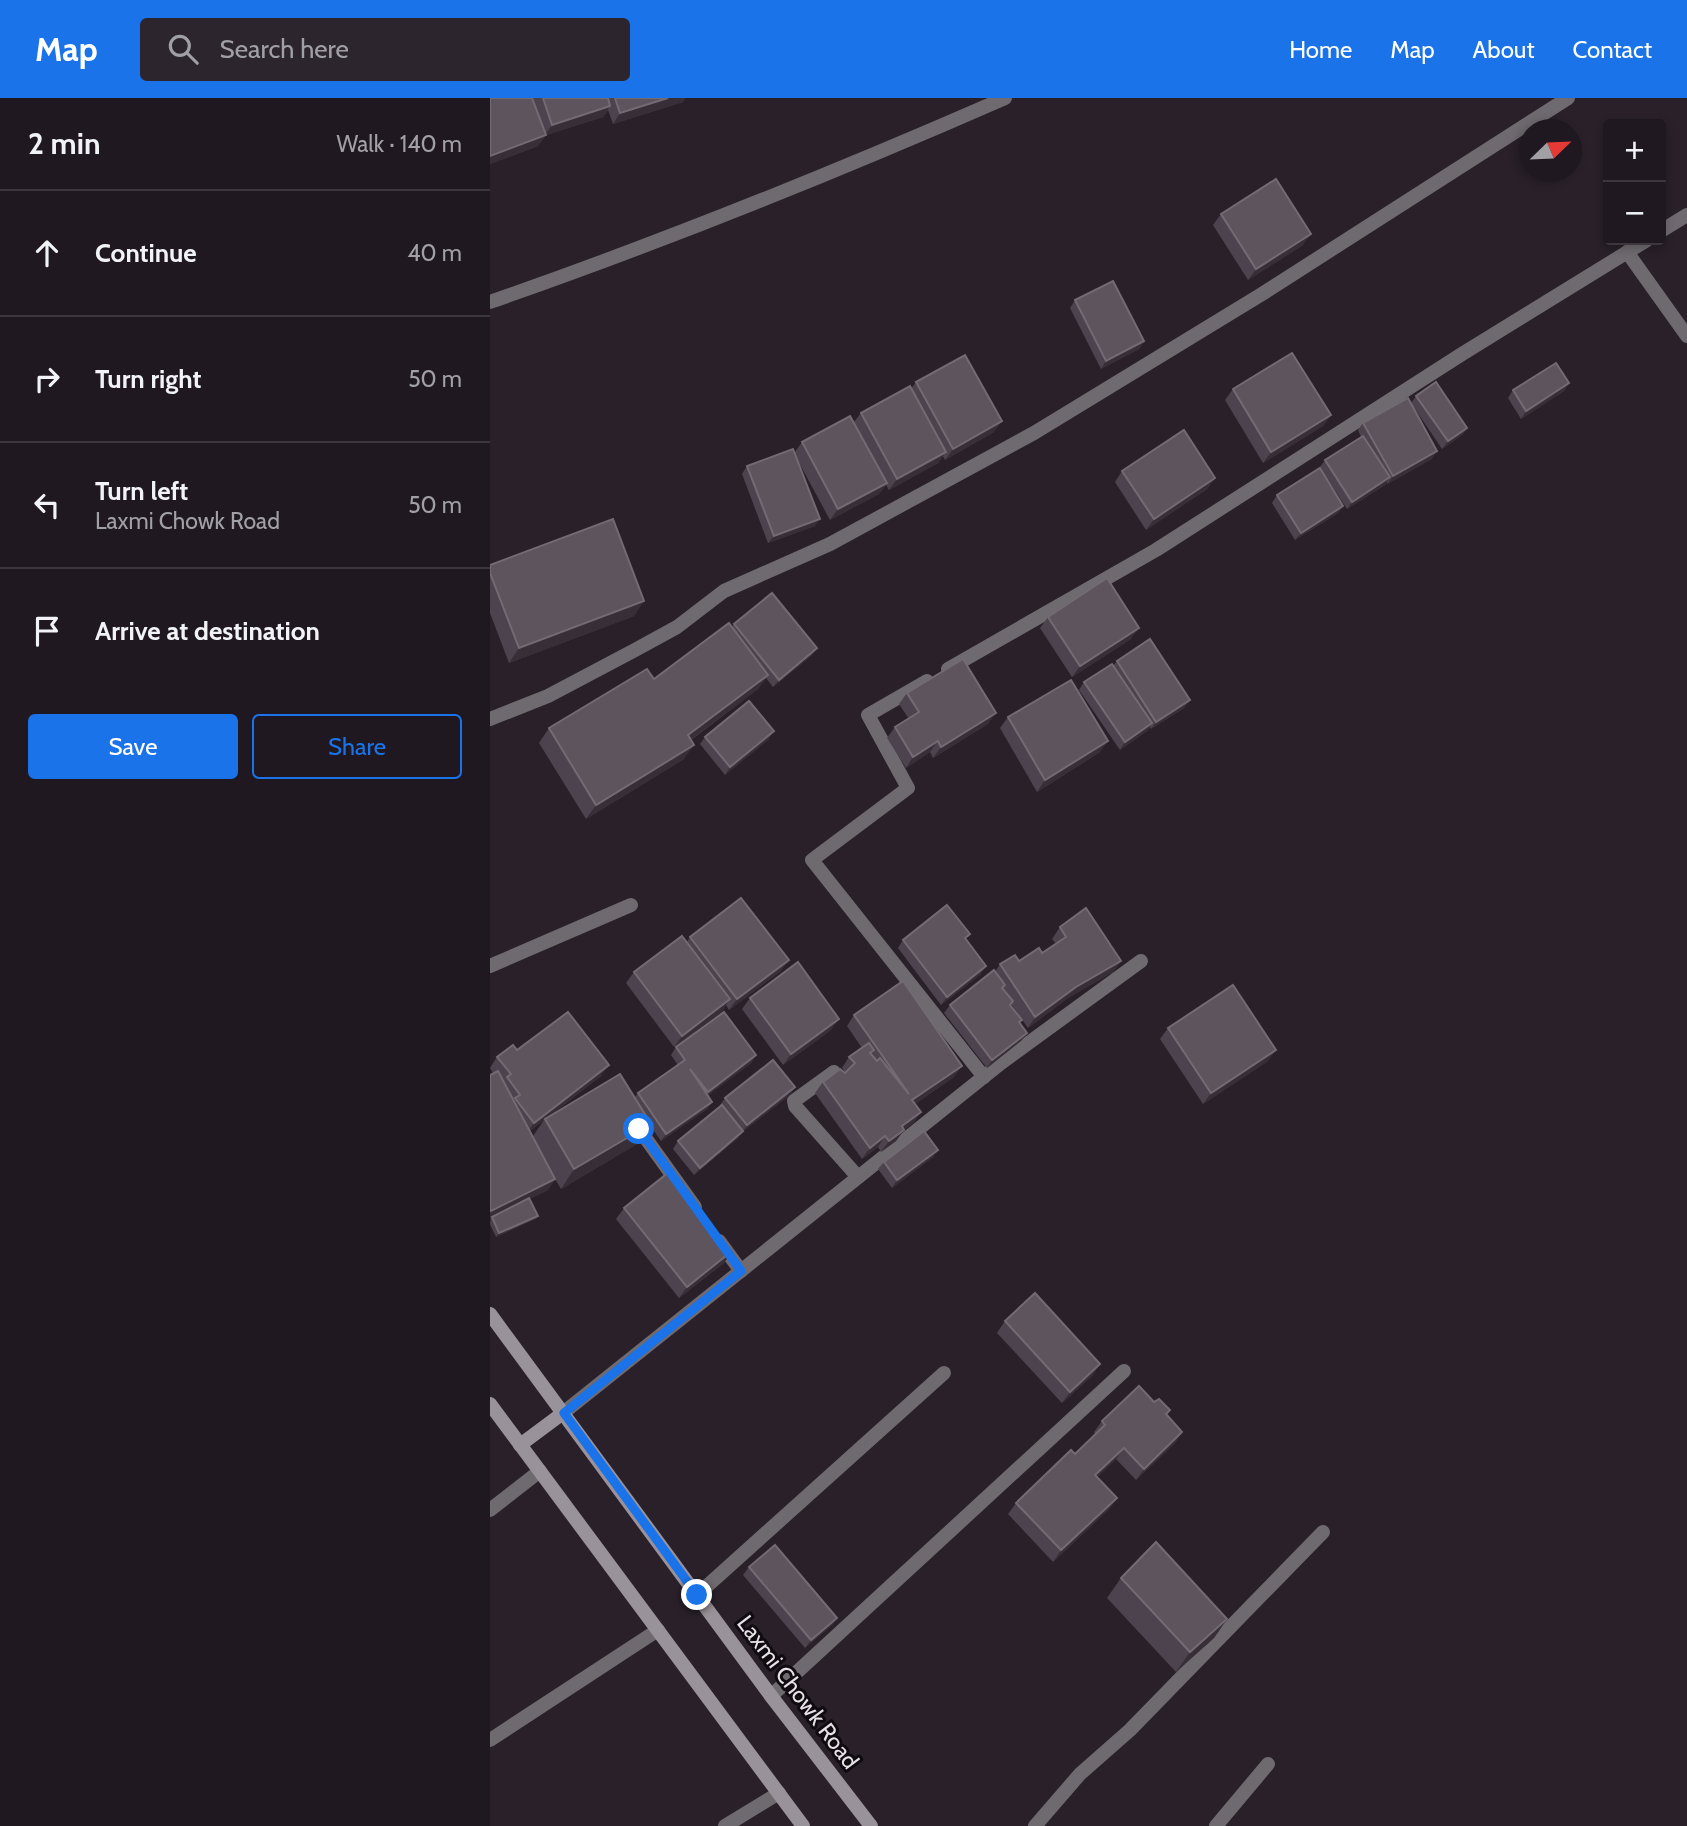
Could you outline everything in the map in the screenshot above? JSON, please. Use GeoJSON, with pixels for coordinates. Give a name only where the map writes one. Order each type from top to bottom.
{"type":"FeatureCollection","features":[{"type":"Feature","properties":{"kind":"main road","name":"Laxmi Chowk Road"},"geometry":{"type":"LineString","coordinates":[[490,1314],[870,1826]]}},
{"type":"Feature","properties":{"kind":"main road"},"geometry":{"type":"LineString","coordinates":[[490,1404],[803,1826]]}},
{"type":"Feature","properties":{"kind":"main road"},"geometry":{"type":"LineString","coordinates":[[520,1445],[564,1413]]}},
{"type":"Feature","properties":{"kind":"street"},"geometry":{"type":"LineString","coordinates":[[490,302],[590,267],[841,169],[1005,98]]}},
{"type":"Feature","properties":{"kind":"street"},"geometry":{"type":"LineString","coordinates":[[490,719],[548,696],[677,627],[723,591],[830,544],[1046,426],[1262,294],[1568,98]]}},
{"type":"Feature","properties":{"kind":"street"},"geometry":{"type":"LineString","coordinates":[[1666,228],[1687,215]]}},
{"type":"Feature","properties":{"kind":"street"},"geometry":{"type":"LineString","coordinates":[[984,1077],[812,860],[908,788],[868,715],[1156,550],[1639,245]]}},
{"type":"Feature","properties":{"kind":"street"},"geometry":{"type":"LineString","coordinates":[[1627,252],[1687,335]]}},
{"type":"Feature","properties":{"kind":"street"},"geometry":{"type":"LineString","coordinates":[[490,965],[631,905]]}},
{"type":"Feature","properties":{"kind":"street"},"geometry":{"type":"LineString","coordinates":[[564,1413],[984,1077],[1141,961]]}},
{"type":"Feature","properties":{"kind":"street"},"geometry":{"type":"LineString","coordinates":[[834,1072],[794,1101],[795,1106],[858,1177]]}},
{"type":"Feature","properties":{"kind":"street"},"geometry":{"type":"LineString","coordinates":[[639,1129],[741,1271]]}},
{"type":"Feature","properties":{"kind":"street"},"geometry":{"type":"LineString","coordinates":[[771,1696],[1124,1371]]}},
{"type":"Feature","properties":{"kind":"street"},"geometry":{"type":"LineString","coordinates":[[697,1595],[944,1373]]}},
{"type":"Feature","properties":{"kind":"street"},"geometry":{"type":"LineString","coordinates":[[490,1510],[540,1471]]}},
{"type":"Feature","properties":{"kind":"street"},"geometry":{"type":"LineString","coordinates":[[1035,1826],[1080,1774],[1130,1730],[1323,1532]]}},
{"type":"Feature","properties":{"kind":"street"},"geometry":{"type":"LineString","coordinates":[[490,1740],[658,1630]]}},
{"type":"Feature","properties":{"kind":"street"},"geometry":{"type":"LineString","coordinates":[[1216,1826],[1268,1764]]}},
{"type":"Feature","properties":{"kind":"street"},"geometry":{"type":"LineString","coordinates":[[725,1826],[779,1793]]}},
{"type":"Feature","properties":{"kind":"building"},"geometry":{"type":"Polygon","coordinates":[[[490,98],[532,98],[546,135],[490,156],[490,98]]]}},
{"type":"Feature","properties":{"kind":"building"},"geometry":{"type":"Polygon","coordinates":[[[543,98],[608,98],[610,106],[552,125],[543,98]]]}},
{"type":"Feature","properties":{"kind":"building"},"geometry":{"type":"Polygon","coordinates":[[[615,98],[668,98],[620,113],[615,98]]]}},
{"type":"Feature","properties":{"kind":"building"},"geometry":{"type":"Polygon","coordinates":[[[1276,179],[1311,234],[1256,269],[1221,214],[1276,179]]]}},
{"type":"Feature","properties":{"kind":"building"},"geometry":{"type":"Polygon","coordinates":[[[1113,281],[1144,341],[1106,361],[1075,300],[1113,281]]]}},
{"type":"Feature","properties":{"kind":"building"},"geometry":{"type":"Polygon","coordinates":[[[1292,353],[1331,415],[1271,452],[1233,389],[1292,353]]]}},
{"type":"Feature","properties":{"kind":"building"},"geometry":{"type":"Polygon","coordinates":[[[965,355],[1002,421],[953,449],[916,382],[965,355]]]}},
{"type":"Feature","properties":{"kind":"building"},"geometry":{"type":"Polygon","coordinates":[[[1556,363],[1569,383],[1526,411],[1513,390],[1556,363]]]}},
{"type":"Feature","properties":{"kind":"building"},"geometry":{"type":"Polygon","coordinates":[[[1436,382],[1467,428],[1448,441],[1416,396],[1436,382]]]}},
{"type":"Feature","properties":{"kind":"building"},"geometry":{"type":"Polygon","coordinates":[[[910,386],[946,452],[897,479],[861,413],[910,386]]]}},
{"type":"Feature","properties":{"kind":"building"},"geometry":{"type":"Polygon","coordinates":[[[1408,398],[1437,451],[1393,476],[1363,423],[1408,398]]]}},
{"type":"Feature","properties":{"kind":"building"},"geometry":{"type":"Polygon","coordinates":[[[850,416],[887,483],[838,509],[802,442],[850,416]]]}},
{"type":"Feature","properties":{"kind":"building"},"geometry":{"type":"Polygon","coordinates":[[[1184,430],[1215,478],[1154,519],[1122,471],[1184,430]]]}},
{"type":"Feature","properties":{"kind":"building"},"geometry":{"type":"Polygon","coordinates":[[[1363,436],[1390,477],[1352,502],[1325,460],[1363,436]]]}},
{"type":"Feature","properties":{"kind":"building"},"geometry":{"type":"Polygon","coordinates":[[[793,449],[820,519],[774,536],[747,466],[793,449]]]}},
{"type":"Feature","properties":{"kind":"building"},"geometry":{"type":"Polygon","coordinates":[[[1320,468],[1343,506],[1301,533],[1277,495],[1320,468]]]}},
{"type":"Feature","properties":{"kind":"building"},"geometry":{"type":"Polygon","coordinates":[[[613,519],[644,601],[519,648],[490,573],[490,565],[613,519]]]}},
{"type":"Feature","properties":{"kind":"building"},"geometry":{"type":"Polygon","coordinates":[[[1107,578],[1139,628],[1080,666],[1048,617],[1107,578]]]}},
{"type":"Feature","properties":{"kind":"building"},"geometry":{"type":"Polygon","coordinates":[[[772,593],[817,648],[779,680],[734,624],[772,593]]]}},
{"type":"Feature","properties":{"kind":"building"},"geometry":{"type":"Polygon","coordinates":[[[729,623],[768,675],[688,735],[694,745],[596,805],[549,728],[647,669],[654,679],[729,623]]]}},
{"type":"Feature","properties":{"kind":"building"},"geometry":{"type":"Polygon","coordinates":[[[1150,639],[1190,700],[1156,722],[1117,661],[1150,639]]]}},
{"type":"Feature","properties":{"kind":"building"},"geometry":{"type":"Polygon","coordinates":[[[963,659],[996,713],[941,747],[938,741],[913,757],[895,727],[919,712],[907,693],[963,659]]]}},
{"type":"Feature","properties":{"kind":"building"},"geometry":{"type":"Polygon","coordinates":[[[1112,664],[1152,723],[1125,742],[1084,682],[1112,664]]]}},
{"type":"Feature","properties":{"kind":"building"},"geometry":{"type":"Polygon","coordinates":[[[1071,680],[1108,741],[1045,780],[1008,717],[1071,680]]]}},
{"type":"Feature","properties":{"kind":"building"},"geometry":{"type":"Polygon","coordinates":[[[749,701],[774,731],[730,767],[705,737],[749,701]]]}},
{"type":"Feature","properties":{"kind":"building"},"geometry":{"type":"Polygon","coordinates":[[[741,898],[789,960],[737,999],[690,937],[741,898]]]}},
{"type":"Feature","properties":{"kind":"building"},"geometry":{"type":"Polygon","coordinates":[[[947,905],[970,934],[965,938],[986,966],[947,997],[903,940],[947,905]]]}},
{"type":"Feature","properties":{"kind":"building"},"geometry":{"type":"Polygon","coordinates":[[[1086,908],[1121,961],[1076,987],[1035,1017],[1000,964],[1015,955],[1019,961],[1039,948],[1042,953],[1066,937],[1060,927],[1086,908]]]}},
{"type":"Feature","properties":{"kind":"building"},"geometry":{"type":"Polygon","coordinates":[[[682,936],[730,999],[682,1036],[634,972],[682,936]]]}},
{"type":"Feature","properties":{"kind":"building"},"geometry":{"type":"Polygon","coordinates":[[[798,962],[839,1019],[791,1054],[750,998],[798,962]]]}},
{"type":"Feature","properties":{"kind":"building"},"geometry":{"type":"Polygon","coordinates":[[[994,970],[1005,985],[1002,988],[1013,1001],[1010,1005],[1022,1020],[1019,1022],[1027,1033],[992,1060],[950,1005],[994,970]]]}},
{"type":"Feature","properties":{"kind":"building"},"geometry":{"type":"Polygon","coordinates":[[[903,981],[962,1066],[912,1100],[921,1112],[902,1126],[904,1130],[889,1141],[885,1136],[870,1148],[823,1082],[840,1069],[845,1073],[855,1063],[849,1057],[869,1043],[874,1050],[870,1053],[877,1061],[880,1058],[909,1094],[854,1015],[903,981]]]}},
{"type":"Feature","properties":{"kind":"building"},"geometry":{"type":"Polygon","coordinates":[[[1233,985],[1276,1050],[1211,1093],[1168,1028],[1233,985]]]}},
{"type":"Feature","properties":{"kind":"building"},"geometry":{"type":"Polygon","coordinates":[[[568,1012],[609,1065],[534,1123],[515,1098],[520,1095],[507,1077],[511,1074],[497,1057],[513,1045],[517,1050],[568,1012]]]}},
{"type":"Feature","properties":{"kind":"building"},"geometry":{"type":"Polygon","coordinates":[[[724,1012],[756,1055],[708,1092],[690,1069],[712,1102],[666,1134],[638,1093],[685,1060],[676,1047],[724,1012]]]}},
{"type":"Feature","properties":{"kind":"building"},"geometry":{"type":"Polygon","coordinates":[[[773,1060],[795,1087],[747,1125],[725,1098],[773,1060]]]}},
{"type":"Feature","properties":{"kind":"building"},"geometry":{"type":"Polygon","coordinates":[[[498,1071],[555,1179],[491,1211],[490,1075],[498,1071]]]}},
{"type":"Feature","properties":{"kind":"building"},"geometry":{"type":"Polygon","coordinates":[[[620,1074],[651,1124],[574,1169],[545,1119],[620,1074]]]}},
{"type":"Feature","properties":{"kind":"building"},"geometry":{"type":"Polygon","coordinates":[[[722,1105],[743,1131],[700,1168],[678,1141],[722,1105]]]}},
{"type":"Feature","properties":{"kind":"building"},"geometry":{"type":"Polygon","coordinates":[[[924,1131],[938,1150],[897,1180],[884,1162],[924,1131]]]}},
{"type":"Feature","properties":{"kind":"building"},"geometry":{"type":"Polygon","coordinates":[[[669,1172],[732,1251],[687,1287],[624,1208],[669,1172]]]}},
{"type":"Feature","properties":{"kind":"building"},"geometry":{"type":"Polygon","coordinates":[[[529,1198],[538,1216],[499,1233],[492,1217],[529,1198]]]}},
{"type":"Feature","properties":{"kind":"building"},"geometry":{"type":"Polygon","coordinates":[[[1035,1293],[1100,1364],[1070,1392],[1005,1321],[1035,1293]]]}},
{"type":"Feature","properties":{"kind":"building"},"geometry":{"type":"Polygon","coordinates":[[[1139,1386],[1154,1402],[1159,1399],[1170,1410],[1166,1414],[1182,1432],[1144,1469],[1124,1448],[1095,1475],[1117,1498],[1061,1550],[1016,1503],[1071,1450],[1075,1454],[1105,1425],[1102,1421],[1139,1386]]]}},
{"type":"Feature","properties":{"kind":"building"},"geometry":{"type":"Polygon","coordinates":[[[1156,1542],[1227,1619],[1190,1652],[1121,1578],[1156,1542]]]}},
{"type":"Feature","properties":{"kind":"building"},"geometry":{"type":"Polygon","coordinates":[[[775,1545],[837,1618],[811,1640],[749,1567],[775,1545]]]}},
{"type":"Feature","properties":{"kind":"route"},"geometry":{"type":"LineString","coordinates":[[639,1129],[741,1271],[564,1413],[697,1595]]}}]}
